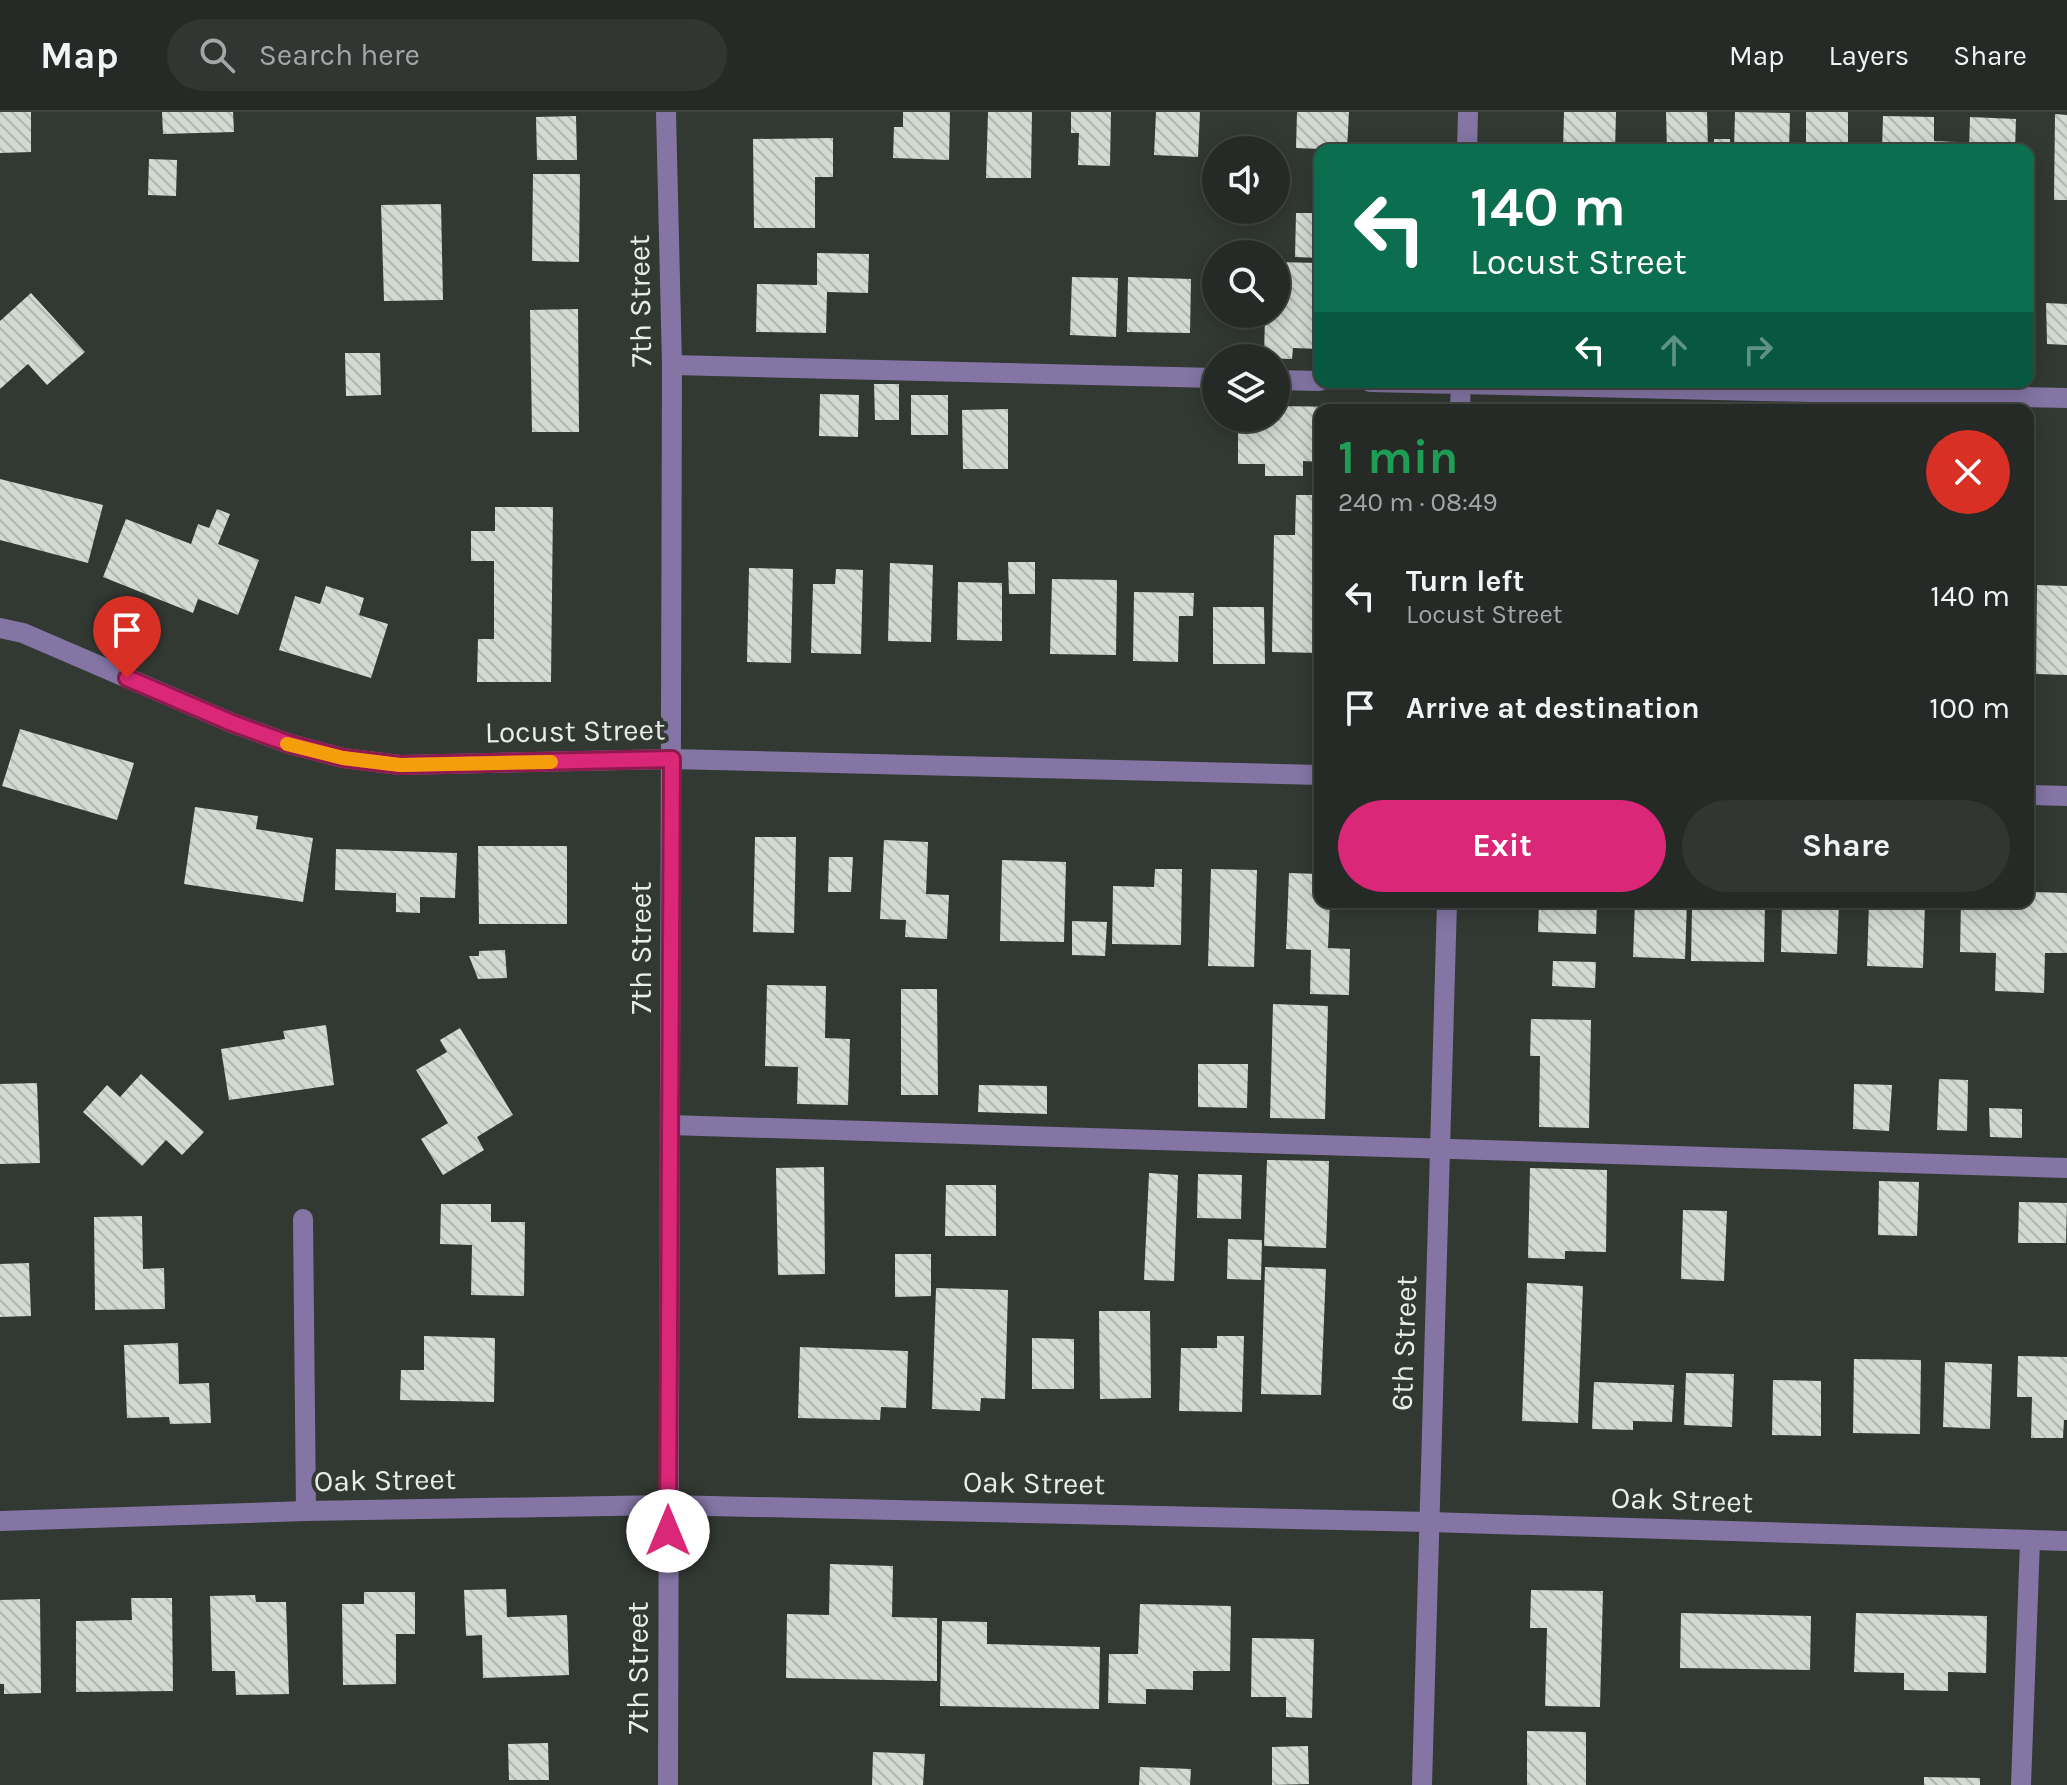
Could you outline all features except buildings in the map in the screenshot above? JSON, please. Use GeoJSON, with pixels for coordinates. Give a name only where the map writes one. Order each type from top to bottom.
{"type":"FeatureCollection","features":[{"type":"Feature","properties":{"kind":"street","name":"7th Street"},"geometry":{"type":"LineString","coordinates":[[666,112],[672,365],[668,1785]]}},
{"type":"Feature","properties":{"kind":"street"},"geometry":{"type":"LineString","coordinates":[[1467,144],[1468,112]]}},
{"type":"Feature","properties":{"kind":"street"},"geometry":{"type":"LineString","coordinates":[[672,365],[1202,378]]}},
{"type":"Feature","properties":{"kind":"street"},"geometry":{"type":"LineString","coordinates":[[1290,380],[1314,381]]}},
{"type":"Feature","properties":{"kind":"street"},"geometry":{"type":"LineString","coordinates":[[1662,388],[2067,398]]}},
{"type":"Feature","properties":{"kind":"street","name":"Locust Street"},"geometry":{"type":"LineString","coordinates":[[0,628],[23,633],[290,744],[343,758],[400,765],[672,759],[1314,775]]}},
{"type":"Feature","properties":{"kind":"street"},"geometry":{"type":"LineString","coordinates":[[2034,795],[2067,796]]}},
{"type":"Feature","properties":{"kind":"street","name":"6th Street"},"geometry":{"type":"LineString","coordinates":[[1422,1785],[1447,908]]}},
{"type":"Feature","properties":{"kind":"street"},"geometry":{"type":"LineString","coordinates":[[670,1125],[2067,1168]]}},
{"type":"Feature","properties":{"kind":"street"},"geometry":{"type":"LineString","coordinates":[[303,1219],[306,1511]]}},
{"type":"Feature","properties":{"kind":"street","name":"Oak Street"},"geometry":{"type":"LineString","coordinates":[[0,1521],[306,1511],[667,1505],[1429,1522],[2067,1541]]}},
{"type":"Feature","properties":{"kind":"street"},"geometry":{"type":"LineString","coordinates":[[2021,1785],[2030,1541]]}},
{"type":"Feature","properties":{"kind":"slow traffic"},"geometry":{"type":"LineString","coordinates":[[287,744],[343,758],[400,765],[551,762]]}},
{"type":"Feature","properties":{"kind":"route"},"geometry":{"type":"LineString","coordinates":[[127,678],[232,723],[290,744],[343,758],[400,765],[672,759],[668,1531]]}}]}
